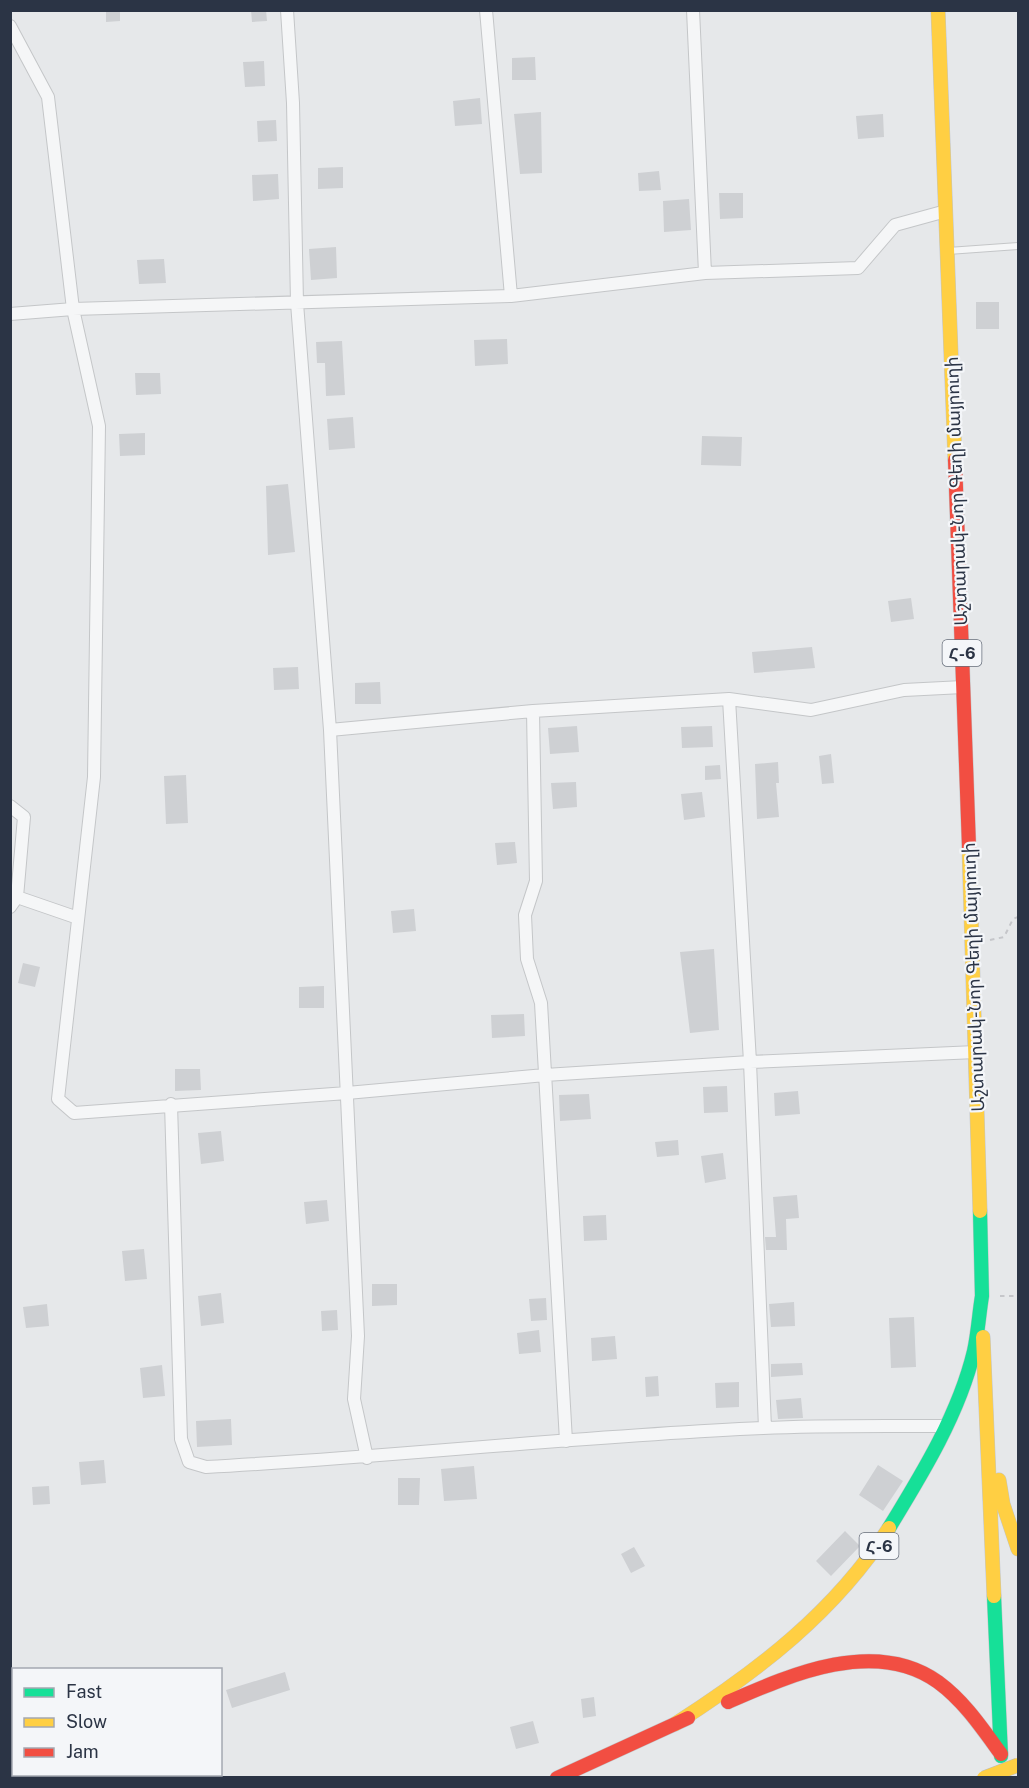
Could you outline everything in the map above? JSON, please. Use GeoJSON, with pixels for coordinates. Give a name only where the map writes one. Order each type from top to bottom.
{"type":"FeatureCollection","features":[{"type":"Feature","properties":{"kind":"main road","name":"Աշտարակ-Նոր Գեղի մայրուղի"},"geometry":{"type":"LineString","coordinates":[[938,10],[976,1052],[982,1296]]}},
{"type":"Feature","properties":{"kind":"main road"},"geometry":{"type":"LineString","coordinates":[[982,1296],[1001,1778]]}},
{"type":"Feature","properties":{"kind":"main road","name":"Հ-6"},"geometry":{"type":"LineString","coordinates":[[675,1724],[754,1672],[818,1615],[858,1573],[888,1533],[923,1472],[945,1426],[973,1351],[982,1296]]}},
{"type":"Feature","properties":{"kind":"main road"},"geometry":{"type":"LineString","coordinates":[[985,1403],[1003,1504],[1018,1549]]}},
{"type":"Feature","properties":{"kind":"main road"},"geometry":{"type":"LineString","coordinates":[[557,1778],[762,1687],[810,1670],[859,1663],[894,1663],[925,1673],[951,1692],[973,1714],[1001,1754]]}},
{"type":"Feature","properties":{"kind":"main road"},"geometry":{"type":"LineString","coordinates":[[984,1778],[1018,1765]]}},
{"type":"Feature","properties":{"kind":"street"},"geometry":{"type":"LineString","coordinates":[[287,10],[293,103],[297,303],[330,730],[358,1335],[354,1399],[368,1458]]}},
{"type":"Feature","properties":{"kind":"street"},"geometry":{"type":"LineString","coordinates":[[486,10],[511,296]]}},
{"type":"Feature","properties":{"kind":"street"},"geometry":{"type":"LineString","coordinates":[[693,10],[705,273]]}},
{"type":"Feature","properties":{"kind":"street"},"geometry":{"type":"LineString","coordinates":[[10,26],[48,97],[73,309],[99,426],[94,777],[58,1099],[74,1113],[171,1104],[347,1093],[545,1075],[750,1062],[976,1052]]}},
{"type":"Feature","properties":{"kind":"street"},"geometry":{"type":"LineString","coordinates":[[10,314],[73,309],[511,296],[705,273],[858,268],[895,225],[946,211]]}},
{"type":"Feature","properties":{"kind":"street"},"geometry":{"type":"LineString","coordinates":[[330,730],[533,711],[729,699],[811,710],[904,690],[963,687]]}},
{"type":"Feature","properties":{"kind":"street"},"geometry":{"type":"LineString","coordinates":[[729,699],[750,1062],[765,1428]]}},
{"type":"Feature","properties":{"kind":"street"},"geometry":{"type":"LineString","coordinates":[[533,711],[536,881],[525,915],[527,958],[541,1003],[566,1441]]}},
{"type":"Feature","properties":{"kind":"street"},"geometry":{"type":"LineString","coordinates":[[10,806],[24,817],[14,902],[78,918]]}},
{"type":"Feature","properties":{"kind":"street"},"geometry":{"type":"LineString","coordinates":[[171,1104],[181,1439],[189,1462],[206,1467],[368,1458],[566,1441],[765,1428],[945,1426]]}},
{"type":"Feature","properties":{"kind":"lane"},"geometry":{"type":"LineString","coordinates":[[947,251],[1018,246]]}},
{"type":"Feature","properties":{"kind":"path"},"geometry":{"type":"LineString","coordinates":[[972,945],[1004,937],[1013,919],[1018,917]]}},
{"type":"Feature","properties":{"kind":"building"},"geometry":{"type":"Polygon","coordinates":[[[106,10],[120,10],[120,21],[106,22],[106,10]]]}},
{"type":"Feature","properties":{"kind":"building"},"geometry":{"type":"Polygon","coordinates":[[[251,10],[266,10],[267,21],[252,22],[251,10]]]}},
{"type":"Feature","properties":{"kind":"building"},"geometry":{"type":"Polygon","coordinates":[[[535,57],[536,80],[512,80],[512,58],[535,57]]]}},
{"type":"Feature","properties":{"kind":"building"},"geometry":{"type":"Polygon","coordinates":[[[264,61],[265,86],[245,87],[243,62],[264,61]]]}},
{"type":"Feature","properties":{"kind":"building"},"geometry":{"type":"Polygon","coordinates":[[[480,98],[482,124],[455,126],[453,101],[480,98]]]}},
{"type":"Feature","properties":{"kind":"building"},"geometry":{"type":"Polygon","coordinates":[[[541,112],[542,173],[520,174],[514,114],[541,112]]]}},
{"type":"Feature","properties":{"kind":"building"},"geometry":{"type":"Polygon","coordinates":[[[883,114],[884,137],[858,139],[856,116],[883,114]]]}},
{"type":"Feature","properties":{"kind":"building"},"geometry":{"type":"Polygon","coordinates":[[[276,120],[277,141],[258,142],[257,121],[276,120]]]}},
{"type":"Feature","properties":{"kind":"building"},"geometry":{"type":"Polygon","coordinates":[[[343,167],[343,188],[318,189],[318,168],[343,167]]]}},
{"type":"Feature","properties":{"kind":"building"},"geometry":{"type":"Polygon","coordinates":[[[659,171],[661,190],[639,191],[638,173],[659,171]]]}},
{"type":"Feature","properties":{"kind":"building"},"geometry":{"type":"Polygon","coordinates":[[[278,174],[279,199],[253,201],[252,175],[278,174]]]}},
{"type":"Feature","properties":{"kind":"building"},"geometry":{"type":"Polygon","coordinates":[[[719,193],[743,193],[743,218],[720,219],[719,193]]]}},
{"type":"Feature","properties":{"kind":"building"},"geometry":{"type":"Polygon","coordinates":[[[689,199],[691,230],[664,232],[663,201],[689,199]]]}},
{"type":"Feature","properties":{"kind":"building"},"geometry":{"type":"Polygon","coordinates":[[[336,247],[337,278],[311,280],[309,249],[336,247]]]}},
{"type":"Feature","properties":{"kind":"building"},"geometry":{"type":"Polygon","coordinates":[[[164,259],[166,283],[139,284],[137,260],[164,259]]]}},
{"type":"Feature","properties":{"kind":"building"},"geometry":{"type":"Polygon","coordinates":[[[976,302],[999,302],[999,329],[976,329],[976,302]]]}},
{"type":"Feature","properties":{"kind":"building"},"geometry":{"type":"Polygon","coordinates":[[[507,339],[508,364],[475,366],[474,340],[507,339]]]}},
{"type":"Feature","properties":{"kind":"building"},"geometry":{"type":"Polygon","coordinates":[[[342,341],[345,395],[326,396],[325,363],[317,363],[316,342],[342,341]]]}},
{"type":"Feature","properties":{"kind":"building"},"geometry":{"type":"Polygon","coordinates":[[[135,373],[160,373],[161,394],[136,395],[135,373]]]}},
{"type":"Feature","properties":{"kind":"building"},"geometry":{"type":"Polygon","coordinates":[[[353,417],[355,448],[329,450],[327,419],[353,417]]]}},
{"type":"Feature","properties":{"kind":"building"},"geometry":{"type":"Polygon","coordinates":[[[145,433],[145,455],[120,456],[119,434],[145,433]]]}},
{"type":"Feature","properties":{"kind":"building"},"geometry":{"type":"Polygon","coordinates":[[[702,436],[742,437],[741,466],[701,465],[702,436]]]}},
{"type":"Feature","properties":{"kind":"building"},"geometry":{"type":"Polygon","coordinates":[[[288,484],[295,552],[268,555],[266,486],[288,484]]]}},
{"type":"Feature","properties":{"kind":"building"},"geometry":{"type":"Polygon","coordinates":[[[911,598],[914,619],[891,622],[888,601],[911,598]]]}},
{"type":"Feature","properties":{"kind":"building"},"geometry":{"type":"Polygon","coordinates":[[[812,647],[815,668],[754,673],[752,652],[812,647]]]}},
{"type":"Feature","properties":{"kind":"building"},"geometry":{"type":"Polygon","coordinates":[[[298,667],[299,689],[274,690],[273,668],[298,667]]]}},
{"type":"Feature","properties":{"kind":"building"},"geometry":{"type":"Polygon","coordinates":[[[380,682],[381,704],[355,704],[355,683],[380,682]]]}},
{"type":"Feature","properties":{"kind":"building"},"geometry":{"type":"Polygon","coordinates":[[[577,726],[579,752],[550,754],[548,728],[577,726]]]}},
{"type":"Feature","properties":{"kind":"building"},"geometry":{"type":"Polygon","coordinates":[[[712,726],[713,747],[682,748],[681,727],[712,726]]]}},
{"type":"Feature","properties":{"kind":"building"},"geometry":{"type":"Polygon","coordinates":[[[831,754],[834,783],[822,784],[819,756],[831,754]]]}},
{"type":"Feature","properties":{"kind":"building"},"geometry":{"type":"Polygon","coordinates":[[[778,762],[779,783],[776,783],[779,817],[757,819],[755,764],[778,762]]]}},
{"type":"Feature","properties":{"kind":"building"},"geometry":{"type":"Polygon","coordinates":[[[720,765],[721,779],[705,780],[705,766],[720,765]]]}},
{"type":"Feature","properties":{"kind":"building"},"geometry":{"type":"Polygon","coordinates":[[[186,775],[188,823],[166,824],[164,776],[186,775]]]}},
{"type":"Feature","properties":{"kind":"building"},"geometry":{"type":"Polygon","coordinates":[[[576,782],[577,807],[553,809],[551,783],[576,782]]]}},
{"type":"Feature","properties":{"kind":"building"},"geometry":{"type":"Polygon","coordinates":[[[702,792],[705,817],[684,820],[681,794],[702,792]]]}},
{"type":"Feature","properties":{"kind":"building"},"geometry":{"type":"Polygon","coordinates":[[[515,842],[517,863],[497,865],[495,843],[515,842]]]}},
{"type":"Feature","properties":{"kind":"building"},"geometry":{"type":"Polygon","coordinates":[[[414,909],[416,931],[393,933],[391,911],[414,909]]]}},
{"type":"Feature","properties":{"kind":"building"},"geometry":{"type":"Polygon","coordinates":[[[714,949],[719,1030],[690,1033],[680,952],[714,949]]]}},
{"type":"Feature","properties":{"kind":"building"},"geometry":{"type":"Polygon","coordinates":[[[23,963],[40,967],[35,987],[18,983],[23,963]]]}},
{"type":"Feature","properties":{"kind":"building"},"geometry":{"type":"Polygon","coordinates":[[[324,986],[324,1008],[299,1008],[299,987],[324,986]]]}},
{"type":"Feature","properties":{"kind":"building"},"geometry":{"type":"Polygon","coordinates":[[[524,1014],[525,1036],[492,1038],[491,1015],[524,1014]]]}},
{"type":"Feature","properties":{"kind":"building"},"geometry":{"type":"Polygon","coordinates":[[[175,1069],[200,1069],[201,1090],[175,1091],[175,1069]]]}},
{"type":"Feature","properties":{"kind":"building"},"geometry":{"type":"Polygon","coordinates":[[[727,1086],[728,1112],[704,1113],[703,1087],[727,1086]]]}},
{"type":"Feature","properties":{"kind":"building"},"geometry":{"type":"Polygon","coordinates":[[[798,1091],[800,1114],[775,1116],[774,1093],[798,1091]]]}},
{"type":"Feature","properties":{"kind":"building"},"geometry":{"type":"Polygon","coordinates":[[[589,1094],[591,1119],[560,1121],[559,1095],[589,1094]]]}},
{"type":"Feature","properties":{"kind":"building"},"geometry":{"type":"Polygon","coordinates":[[[221,1131],[224,1161],[201,1164],[198,1133],[221,1131]]]}},
{"type":"Feature","properties":{"kind":"building"},"geometry":{"type":"Polygon","coordinates":[[[678,1140],[679,1155],[657,1157],[655,1142],[678,1140]]]}},
{"type":"Feature","properties":{"kind":"building"},"geometry":{"type":"Polygon","coordinates":[[[723,1153],[726,1179],[705,1183],[701,1156],[723,1153]]]}},
{"type":"Feature","properties":{"kind":"building"},"geometry":{"type":"Polygon","coordinates":[[[797,1195],[799,1218],[786,1219],[787,1250],[766,1250],[765,1237],[776,1237],[773,1197],[797,1195]]]}},
{"type":"Feature","properties":{"kind":"building"},"geometry":{"type":"Polygon","coordinates":[[[327,1200],[329,1221],[306,1224],[304,1202],[327,1200]]]}},
{"type":"Feature","properties":{"kind":"building"},"geometry":{"type":"Polygon","coordinates":[[[606,1215],[607,1240],[584,1241],[583,1216],[606,1215]]]}},
{"type":"Feature","properties":{"kind":"building"},"geometry":{"type":"Polygon","coordinates":[[[144,1249],[147,1279],[125,1281],[122,1251],[144,1249]]]}},
{"type":"Feature","properties":{"kind":"building"},"geometry":{"type":"Polygon","coordinates":[[[372,1284],[397,1284],[397,1305],[372,1306],[372,1284]]]}},
{"type":"Feature","properties":{"kind":"building"},"geometry":{"type":"Polygon","coordinates":[[[221,1293],[224,1323],[201,1326],[198,1296],[221,1293]]]}},
{"type":"Feature","properties":{"kind":"building"},"geometry":{"type":"Polygon","coordinates":[[[546,1298],[547,1320],[531,1321],[529,1299],[546,1298]]]}},
{"type":"Feature","properties":{"kind":"building"},"geometry":{"type":"Polygon","coordinates":[[[794,1302],[795,1326],[771,1327],[769,1304],[794,1302]]]}},
{"type":"Feature","properties":{"kind":"building"},"geometry":{"type":"Polygon","coordinates":[[[47,1304],[49,1326],[26,1328],[23,1307],[47,1304]]]}},
{"type":"Feature","properties":{"kind":"building"},"geometry":{"type":"Polygon","coordinates":[[[337,1310],[338,1330],[322,1331],[321,1311],[337,1310]]]}},
{"type":"Feature","properties":{"kind":"building"},"geometry":{"type":"Polygon","coordinates":[[[914,1317],[916,1367],[891,1368],[889,1318],[914,1317]]]}},
{"type":"Feature","properties":{"kind":"building"},"geometry":{"type":"Polygon","coordinates":[[[539,1330],[541,1352],[519,1354],[517,1333],[539,1330]]]}},
{"type":"Feature","properties":{"kind":"building"},"geometry":{"type":"Polygon","coordinates":[[[615,1336],[617,1359],[592,1361],[591,1338],[615,1336]]]}},
{"type":"Feature","properties":{"kind":"building"},"geometry":{"type":"Polygon","coordinates":[[[802,1363],[803,1375],[771,1377],[771,1364],[802,1363]]]}},
{"type":"Feature","properties":{"kind":"building"},"geometry":{"type":"Polygon","coordinates":[[[162,1365],[165,1396],[143,1398],[140,1368],[162,1365]]]}},
{"type":"Feature","properties":{"kind":"building"},"geometry":{"type":"Polygon","coordinates":[[[658,1376],[659,1396],[646,1397],[645,1377],[658,1376]]]}},
{"type":"Feature","properties":{"kind":"building"},"geometry":{"type":"Polygon","coordinates":[[[739,1382],[739,1407],[716,1408],[715,1383],[739,1382]]]}},
{"type":"Feature","properties":{"kind":"building"},"geometry":{"type":"Polygon","coordinates":[[[801,1398],[803,1418],[778,1419],[776,1400],[801,1398]]]}},
{"type":"Feature","properties":{"kind":"building"},"geometry":{"type":"Polygon","coordinates":[[[231,1419],[232,1445],[197,1447],[196,1421],[231,1419]]]}},
{"type":"Feature","properties":{"kind":"building"},"geometry":{"type":"Polygon","coordinates":[[[104,1460],[106,1483],[81,1485],[79,1462],[104,1460]]]}},
{"type":"Feature","properties":{"kind":"building"},"geometry":{"type":"Polygon","coordinates":[[[878,1465],[903,1481],[883,1511],[859,1495],[878,1465]]]}},
{"type":"Feature","properties":{"kind":"building"},"geometry":{"type":"Polygon","coordinates":[[[474,1466],[477,1499],[444,1501],[441,1469],[474,1466]]]}},
{"type":"Feature","properties":{"kind":"building"},"geometry":{"type":"Polygon","coordinates":[[[398,1478],[420,1478],[419,1505],[398,1505],[398,1478]]]}},
{"type":"Feature","properties":{"kind":"building"},"geometry":{"type":"Polygon","coordinates":[[[49,1486],[50,1504],[33,1505],[32,1487],[49,1486]]]}},
{"type":"Feature","properties":{"kind":"building"},"geometry":{"type":"Polygon","coordinates":[[[845,1531],[860,1546],[831,1576],[816,1561],[845,1531]]]}},
{"type":"Feature","properties":{"kind":"building"},"geometry":{"type":"Polygon","coordinates":[[[634,1547],[645,1566],[631,1573],[621,1554],[634,1547]]]}},
{"type":"Feature","properties":{"kind":"building"},"geometry":{"type":"Polygon","coordinates":[[[285,1672],[290,1690],[232,1708],[226,1690],[285,1672]]]}},
{"type":"Feature","properties":{"kind":"building"},"geometry":{"type":"Polygon","coordinates":[[[594,1697],[596,1716],[583,1718],[581,1699],[594,1697]]]}},
{"type":"Feature","properties":{"kind":"building"},"geometry":{"type":"Polygon","coordinates":[[[533,1721],[539,1743],[516,1749],[510,1727],[533,1721]]]}},
{"type":"Feature","properties":{"kind":"traffic: fast"},"geometry":{"type":"LineString","coordinates":[[980,1211],[982,1296]]}},
{"type":"Feature","properties":{"kind":"traffic: fast"},"geometry":{"type":"LineString","coordinates":[[889,1528],[938,1443],[959,1398],[974,1351],[982,1296]]}},
{"type":"Feature","properties":{"kind":"traffic: fast"},"geometry":{"type":"LineString","coordinates":[[994,1596],[1001,1756]]}},
{"type":"Feature","properties":{"kind":"traffic: slow"},"geometry":{"type":"LineString","coordinates":[[938,10],[955,460]]}},
{"type":"Feature","properties":{"kind":"traffic: slow"},"geometry":{"type":"LineString","coordinates":[[969,847],[980,1211]]}},
{"type":"Feature","properties":{"kind":"traffic: slow"},"geometry":{"type":"LineString","coordinates":[[983,1337],[994,1596]]}},
{"type":"Feature","properties":{"kind":"traffic: slow"},"geometry":{"type":"LineString","coordinates":[[999,1480],[1003,1504],[1018,1549]]}},
{"type":"Feature","properties":{"kind":"traffic: slow"},"geometry":{"type":"LineString","coordinates":[[675,1724],[736,1683],[793,1638],[844,1587],[889,1528]]}},
{"type":"Feature","properties":{"kind":"traffic: slow"},"geometry":{"type":"LineString","coordinates":[[984,1778],[1018,1765]]}},
{"type":"Feature","properties":{"kind":"traffic: jam"},"geometry":{"type":"LineString","coordinates":[[955,460],[969,847]]}},
{"type":"Feature","properties":{"kind":"traffic: jam"},"geometry":{"type":"LineString","coordinates":[[728,1702],[805,1672],[860,1661],[887,1662],[913,1669],[947,1689],[972,1715],[1001,1754]]}},
{"type":"Feature","properties":{"kind":"traffic: jam"},"geometry":{"type":"LineString","coordinates":[[557,1778],[688,1718]]}}]}
